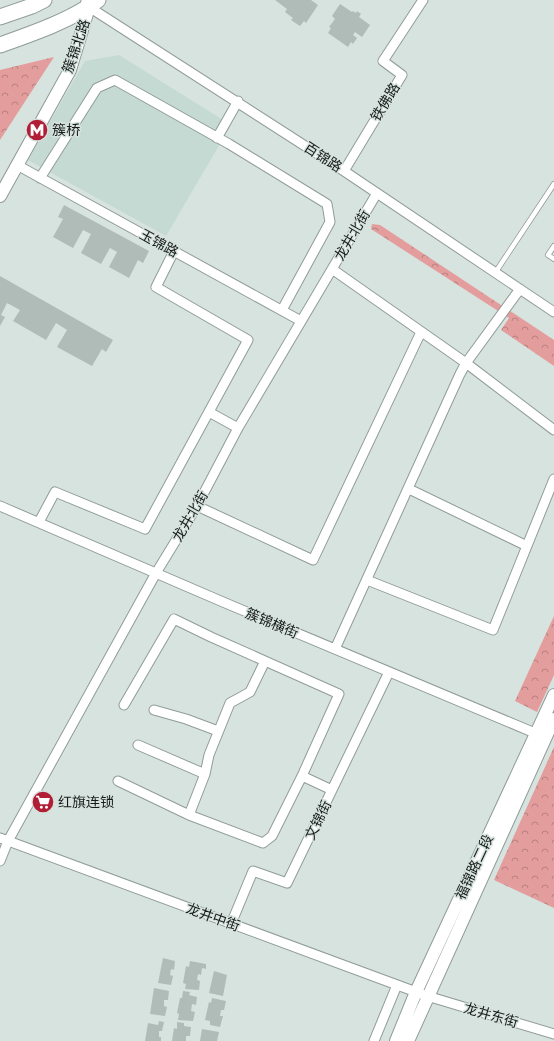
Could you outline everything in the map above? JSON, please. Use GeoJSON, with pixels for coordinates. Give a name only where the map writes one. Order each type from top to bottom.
{"type":"FeatureCollection","features":[{"type":"Feature","properties":{"kind":"main road"},"geometry":{"type":"LineString","coordinates":[[0,17],[44,0]]}},
{"type":"Feature","properties":{"kind":"main road"},"geometry":{"type":"LineString","coordinates":[[0,45],[42,30],[91,2]]}},
{"type":"Feature","properties":{"kind":"street","name":"铁佛路"},"geometry":{"type":"LineString","coordinates":[[344,171],[402,75],[383,60],[423,0]]}},
{"type":"Feature","properties":{"kind":"street","name":"百锦路"},"geometry":{"type":"LineString","coordinates":[[91,2],[554,312]]}},
{"type":"Feature","properties":{"kind":"street","name":"簇锦北路"},"geometry":{"type":"LineString","coordinates":[[0,196],[70,70],[91,2]]}},
{"type":"Feature","properties":{"kind":"street"},"geometry":{"type":"LineString","coordinates":[[40,178],[97,88],[115,80],[218,138],[327,204],[330,222],[282,310]]}},
{"type":"Feature","properties":{"kind":"street"},"geometry":{"type":"LineString","coordinates":[[218,138],[238,101]]}},
{"type":"Feature","properties":{"kind":"street","name":"玉锦路"},"geometry":{"type":"LineString","coordinates":[[17,165],[301,321]]}},
{"type":"Feature","properties":{"kind":"street","name":"龙井北街"},"geometry":{"type":"LineString","coordinates":[[0,861],[4,840],[156,573],[197,506],[238,428],[377,193]]}},
{"type":"Feature","properties":{"kind":"street"},"geometry":{"type":"LineString","coordinates":[[39,522],[55,492],[145,529],[248,340],[156,287],[174,251]]}},
{"type":"Feature","properties":{"kind":"street"},"geometry":{"type":"LineString","coordinates":[[332,269],[466,363],[554,430]]}},
{"type":"Feature","properties":{"kind":"street"},"geometry":{"type":"LineString","coordinates":[[335,649],[466,363],[520,290]]}},
{"type":"Feature","properties":{"kind":"street"},"geometry":{"type":"LineString","coordinates":[[197,506],[313,560],[421,332]]}},
{"type":"Feature","properties":{"kind":"street"},"geometry":{"type":"LineString","coordinates":[[209,412],[238,428]]}},
{"type":"Feature","properties":{"kind":"street"},"geometry":{"type":"LineString","coordinates":[[367,580],[494,630],[554,479]]}},
{"type":"Feature","properties":{"kind":"street"},"geometry":{"type":"LineString","coordinates":[[409,489],[527,546]]}},
{"type":"Feature","properties":{"kind":"street","name":"簇锦横街"},"geometry":{"type":"LineString","coordinates":[[0,506],[541,736]]}},
{"type":"Feature","properties":{"kind":"street"},"geometry":{"type":"LineString","coordinates":[[118,781],[189,815],[263,843],[272,836],[302,776],[338,694],[211,638],[174,619],[124,705]]}},
{"type":"Feature","properties":{"kind":"street"},"geometry":{"type":"LineString","coordinates":[[189,815],[205,774],[209,755],[230,703],[250,692],[265,661]]}},
{"type":"Feature","properties":{"kind":"street","name":"文锦街"},"geometry":{"type":"LineString","coordinates":[[231,924],[253,871],[287,883],[389,672]]}},
{"type":"Feature","properties":{"kind":"street","name":"福锦路二段"},"geometry":{"type":"LineString","coordinates":[[396,1041],[422,994],[541,736],[554,695]]}},
{"type":"Feature","properties":{"kind":"street"},"geometry":{"type":"LineString","coordinates":[[154,710],[186,719],[218,731]]}},
{"type":"Feature","properties":{"kind":"street","name":"福锦路二段"},"geometry":{"type":"LineString","coordinates":[[541,736],[554,719]]}},
{"type":"Feature","properties":{"kind":"street"},"geometry":{"type":"LineString","coordinates":[[138,745],[205,774]]}},
{"type":"Feature","properties":{"kind":"street"},"geometry":{"type":"LineString","coordinates":[[302,776],[332,790]]}},
{"type":"Feature","properties":{"kind":"street","name":"龙井中街"},"geometry":{"type":"LineString","coordinates":[[4,840],[422,994]]}},
{"type":"Feature","properties":{"kind":"street"},"geometry":{"type":"LineString","coordinates":[[374,1041],[397,985]]}},
{"type":"Feature","properties":{"kind":"street","name":"福锦路二段"},"geometry":{"type":"LineString","coordinates":[[408,1041],[422,994]]}},
{"type":"Feature","properties":{"kind":"street","name":"龙井东街"},"geometry":{"type":"LineString","coordinates":[[422,994],[554,1034]]}},
{"type":"Feature","properties":{"kind":"lane"},"geometry":{"type":"LineString","coordinates":[[495,273],[554,184]]}},
{"type":"Feature","properties":{"kind":"lane"},"geometry":{"type":"LineString","coordinates":[[554,246],[548,255],[554,259]]}},
{"type":"Feature","properties":{"kind":"shaded area"},"geometry":{"type":"Polygon","coordinates":[[[119,55],[231,125],[166,236],[28,160],[85,61],[119,55]]]}},
{"type":"Feature","properties":{"kind":"green space"},"geometry":{"type":"Polygon","coordinates":[[[54,57],[0,140],[0,70],[54,57]]]}},
{"type":"Feature","properties":{"kind":"green space"},"geometry":{"type":"Polygon","coordinates":[[[372,224],[380,225],[554,340],[554,366],[501,330],[509,318],[371,229],[372,224]]]}},
{"type":"Feature","properties":{"kind":"green space"},"geometry":{"type":"Polygon","coordinates":[[[554,616],[554,675],[537,712],[515,701],[554,616]]]}},
{"type":"Feature","properties":{"kind":"green space"},"geometry":{"type":"Polygon","coordinates":[[[554,747],[554,908],[494,880],[554,747]]]}},
{"type":"Feature","properties":{"kind":"building"},"geometry":{"type":"Polygon","coordinates":[[[275,0],[311,0],[318,5],[306,23],[304,21],[300,26],[291,20],[293,18],[285,12],[287,9],[275,0]]]}},
{"type":"Feature","properties":{"kind":"building"},"geometry":{"type":"Polygon","coordinates":[[[340,4],[352,12],[353,11],[356,13],[357,11],[361,14],[359,17],[370,25],[362,37],[355,32],[353,35],[357,38],[353,44],[351,42],[348,47],[328,33],[331,28],[329,27],[335,19],[332,16],[340,4]]]}},
{"type":"Feature","properties":{"kind":"building"},"geometry":{"type":"Polygon","coordinates":[[[64,205],[149,251],[143,263],[138,260],[129,278],[109,267],[117,252],[110,248],[101,264],[81,253],[91,234],[83,230],[73,248],[53,237],[63,219],[58,217],[64,205]]]}},
{"type":"Feature","properties":{"kind":"building"},"geometry":{"type":"Polygon","coordinates":[[[0,276],[113,340],[106,352],[102,349],[92,366],[57,347],[67,330],[56,323],[46,340],[13,321],[20,310],[7,303],[1,315],[5,317],[0,326],[0,276]]]}},
{"type":"Feature","properties":{"kind":"building"},"geometry":{"type":"Polygon","coordinates":[[[163,958],[175,961],[174,970],[171,969],[170,975],[173,976],[171,985],[158,983],[163,958]]]}},
{"type":"Feature","properties":{"kind":"building"},"geometry":{"type":"Polygon","coordinates":[[[190,961],[206,964],[206,969],[202,968],[201,975],[198,974],[197,980],[200,981],[199,990],[185,989],[186,984],[183,983],[186,966],[189,967],[190,961]]]}},
{"type":"Feature","properties":{"kind":"building"},"geometry":{"type":"Polygon","coordinates":[[[214,971],[227,975],[223,996],[209,993],[214,971]]]}},
{"type":"Feature","properties":{"kind":"building"},"geometry":{"type":"Polygon","coordinates":[[[154,988],[169,991],[168,1000],[164,1000],[164,1006],[167,1007],[165,1016],[150,1014],[154,988]]]}},
{"type":"Feature","properties":{"kind":"building"},"geometry":{"type":"Polygon","coordinates":[[[183,991],[190,992],[189,995],[197,997],[196,1005],[192,1004],[191,1011],[195,1012],[193,1021],[178,1020],[179,1014],[177,1013],[183,991]]]}},
{"type":"Feature","properties":{"kind":"building"},"geometry":{"type":"Polygon","coordinates":[[[212,998],[226,1001],[224,1010],[221,1010],[220,1016],[223,1016],[220,1027],[210,1025],[210,1021],[205,1020],[209,1002],[211,1003],[212,998]]]}},
{"type":"Feature","properties":{"kind":"building"},"geometry":{"type":"Polygon","coordinates":[[[159,1021],[164,1022],[162,1031],[159,1031],[161,1041],[145,1041],[148,1023],[158,1025],[159,1021]]]}},
{"type":"Feature","properties":{"kind":"building"},"geometry":{"type":"Polygon","coordinates":[[[177,1022],[184,1023],[184,1026],[191,1027],[190,1036],[186,1036],[186,1041],[172,1041],[174,1028],[177,1029],[177,1022]]]}},
{"type":"Feature","properties":{"kind":"building"},"geometry":{"type":"Polygon","coordinates":[[[202,1029],[219,1032],[217,1041],[200,1041],[202,1029]]]}},
{"type":"Feature","properties":{"kind":"place","name":"簇桥"},"geometry":{"type":"Point","coordinates":[37,130]}},
{"type":"Feature","properties":{"kind":"place","name":"红旗连锁"},"geometry":{"type":"Point","coordinates":[43,802]}}]}
